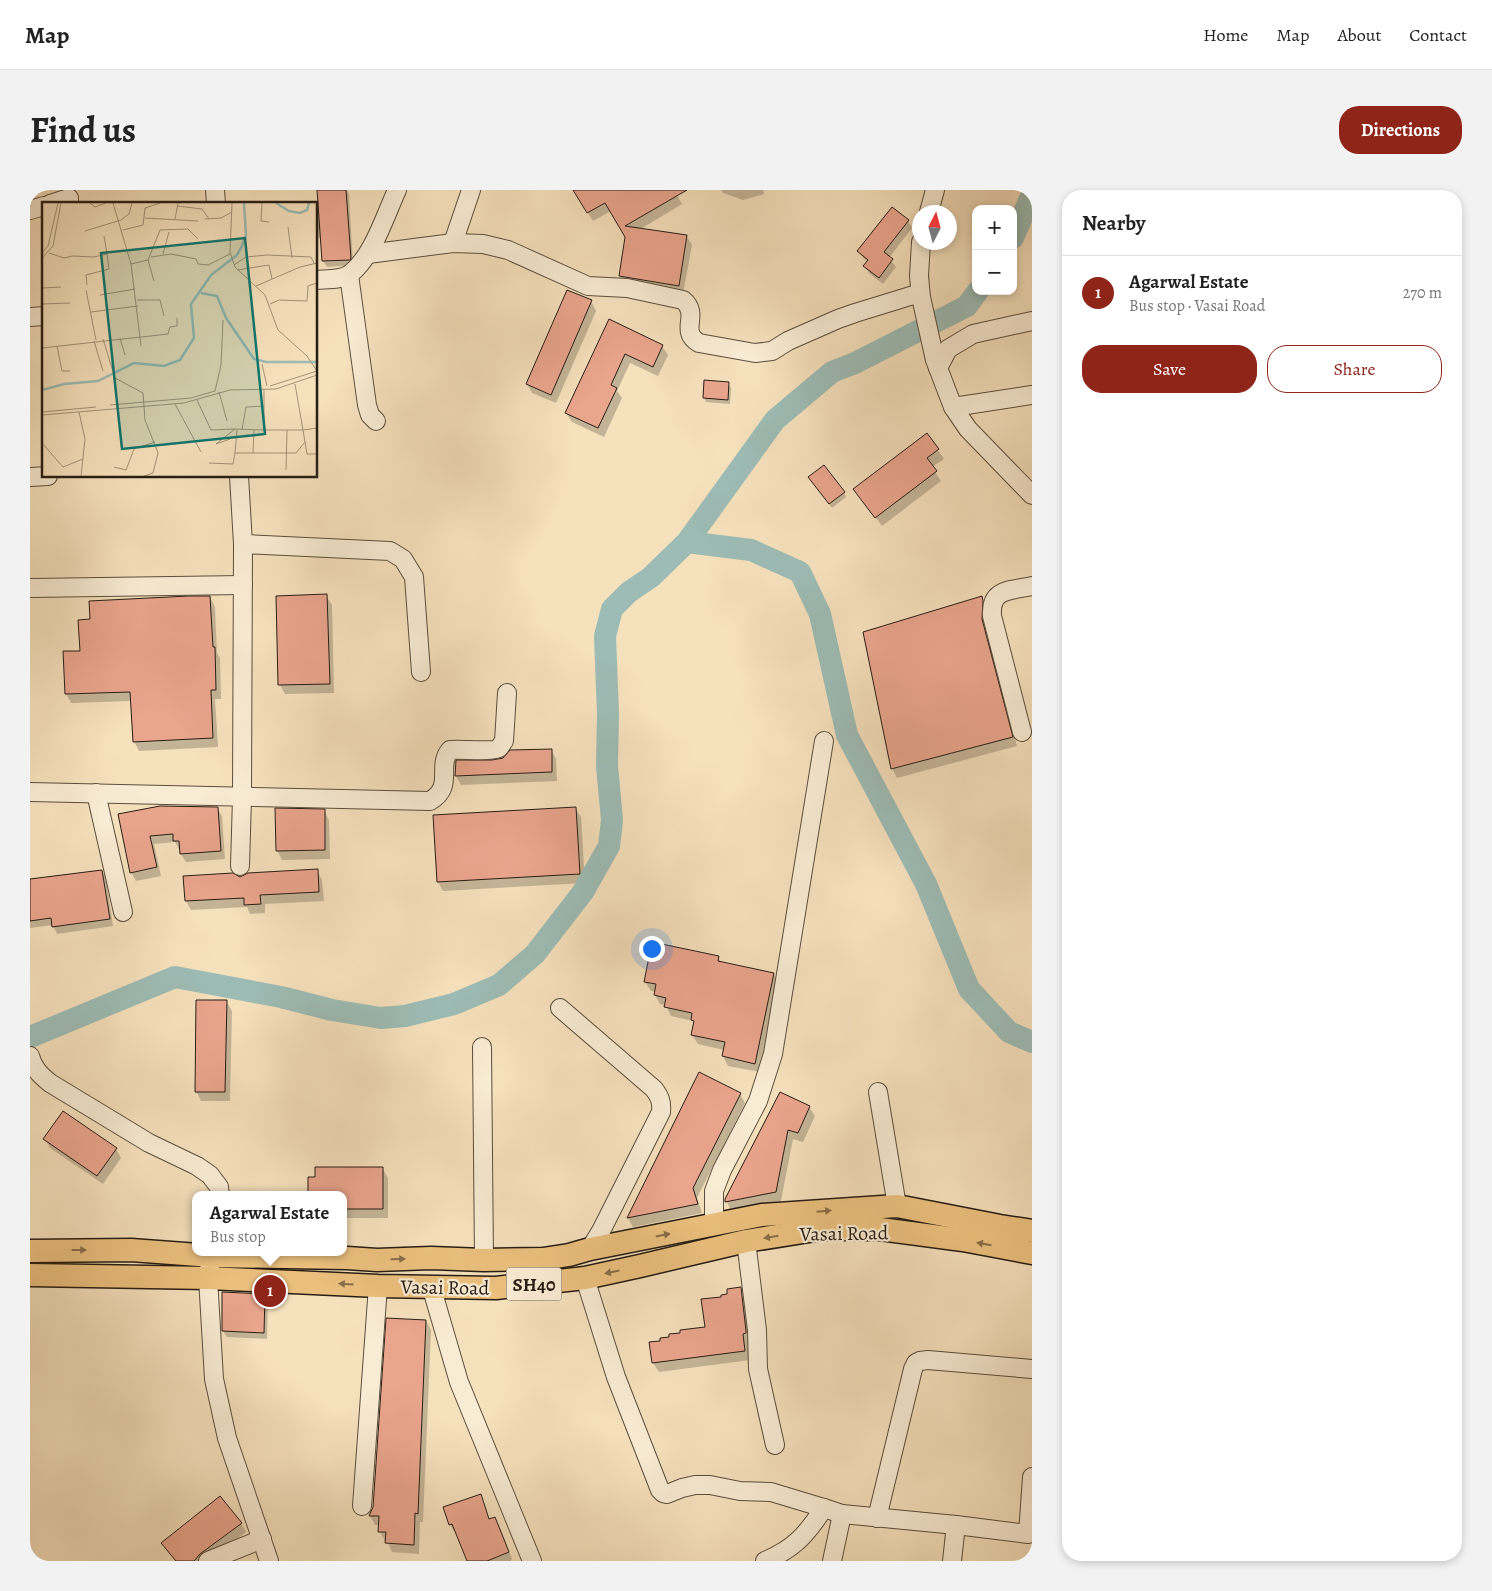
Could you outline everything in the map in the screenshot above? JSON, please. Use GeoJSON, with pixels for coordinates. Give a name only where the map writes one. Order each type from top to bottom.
{"type":"FeatureCollection","features":[{"type":"Feature","properties":{"kind":"main road","name":"Vasai Road"},"geometry":{"type":"LineString","coordinates":[[280,1256],[377,1260],[430,1258],[484,1260],[543,1259],[569,1256],[590,1249],[762,1215],[897,1206],[1000,1226],[1032,1230]]}},
{"type":"Feature","properties":{"kind":"main road","name":"Vasai Road"},"geometry":{"type":"LineString","coordinates":[[30,1276],[208,1278],[378,1286],[496,1288],[585,1278],[746,1241],[822,1229],[880,1229],[963,1240],[1032,1253]]}},
{"type":"Feature","properties":{"kind":"main road","name":"Vasai Road"},"geometry":{"type":"LineString","coordinates":[[30,1250],[130,1250],[192,1253]]}},
{"type":"Feature","properties":{"kind":"street"},"geometry":{"type":"LineString","coordinates":[[318,280],[349,275],[368,254],[397,190]]}},
{"type":"Feature","properties":{"kind":"street"},"geometry":{"type":"LineString","coordinates":[[453,244],[471,190]]}},
{"type":"Feature","properties":{"kind":"street"},"geometry":{"type":"LineString","coordinates":[[931,205],[935,190]]}},
{"type":"Feature","properties":{"kind":"street"},"geometry":{"type":"LineString","coordinates":[[55,202],[69,197]]}},
{"type":"Feature","properties":{"kind":"street"},"geometry":{"type":"LineString","coordinates":[[368,254],[453,244],[483,244],[508,250],[588,286],[627,288],[683,300],[688,304],[690,335],[692,339],[699,344],[756,353],[772,351],[797,337],[855,312],[921,295]]}},
{"type":"Feature","properties":{"kind":"street"},"geometry":{"type":"LineString","coordinates":[[921,250],[919,276],[921,295],[937,364],[952,407],[968,429],[1032,495]]}},
{"type":"Feature","properties":{"kind":"street"},"geometry":{"type":"LineString","coordinates":[[349,275],[367,405],[370,415],[376,421]]}},
{"type":"Feature","properties":{"kind":"street"},"geometry":{"type":"LineString","coordinates":[[937,364],[948,349],[973,334],[1032,321]]}},
{"type":"Feature","properties":{"kind":"street"},"geometry":{"type":"LineString","coordinates":[[952,407],[1032,395]]}},
{"type":"Feature","properties":{"kind":"street"},"geometry":{"type":"LineString","coordinates":[[238,478],[243,544],[240,866]]}},
{"type":"Feature","properties":{"kind":"street"},"geometry":{"type":"LineString","coordinates":[[243,544],[390,551],[403,559],[414,577],[421,672]]}},
{"type":"Feature","properties":{"kind":"street"},"geometry":{"type":"LineString","coordinates":[[30,588],[243,585]]}},
{"type":"Feature","properties":{"kind":"street"},"geometry":{"type":"LineString","coordinates":[[1022,732],[991,606],[994,598],[1000,593],[1032,586]]}},
{"type":"Feature","properties":{"kind":"street"},"geometry":{"type":"LineString","coordinates":[[30,792],[430,801],[438,796],[442,789],[445,756],[450,750],[494,750],[500,748],[504,741],[507,693]]}},
{"type":"Feature","properties":{"kind":"street"},"geometry":{"type":"LineString","coordinates":[[714,1225],[714,1191],[722,1170],[758,1100],[773,1054],[824,741]]}},
{"type":"Feature","properties":{"kind":"street"},"geometry":{"type":"LineString","coordinates":[[96,793],[123,912]]}},
{"type":"Feature","properties":{"kind":"street"},"geometry":{"type":"LineString","coordinates":[[560,1008],[654,1089],[662,1103],[661,1112],[590,1249]]}},
{"type":"Feature","properties":{"kind":"street"},"geometry":{"type":"LineString","coordinates":[[482,1047],[484,1260]]}},
{"type":"Feature","properties":{"kind":"street"},"geometry":{"type":"LineString","coordinates":[[30,1056],[32,1064],[38,1073],[50,1083],[149,1143],[197,1166],[210,1175],[219,1187],[220,1191]]}},
{"type":"Feature","properties":{"kind":"street"},"geometry":{"type":"LineString","coordinates":[[878,1092],[897,1206]]}},
{"type":"Feature","properties":{"kind":"street"},"geometry":{"type":"LineString","coordinates":[[746,1241],[757,1330],[758,1369],[775,1445]]}},
{"type":"Feature","properties":{"kind":"street"},"geometry":{"type":"LineString","coordinates":[[213,1256],[208,1278],[214,1379],[228,1438],[269,1561]]}},
{"type":"Feature","properties":{"kind":"street"},"geometry":{"type":"LineString","coordinates":[[585,1278],[616,1377],[660,1490],[663,1493],[667,1494],[695,1485],[710,1485],[740,1491],[771,1492],[842,1514],[1030,1534],[1032,1477]]}},
{"type":"Feature","properties":{"kind":"street"},"geometry":{"type":"LineString","coordinates":[[362,1506],[378,1286]]}},
{"type":"Feature","properties":{"kind":"street"},"geometry":{"type":"LineString","coordinates":[[431,1286],[459,1382],[532,1561]]}},
{"type":"Feature","properties":{"kind":"street"},"geometry":{"type":"LineString","coordinates":[[877,1518],[907,1391],[916,1363],[928,1360],[1032,1369]]}},
{"type":"Feature","properties":{"kind":"street"},"geometry":{"type":"LineString","coordinates":[[766,1561],[798,1542],[824,1508]]}},
{"type":"Feature","properties":{"kind":"street"},"geometry":{"type":"LineString","coordinates":[[832,1561],[842,1514]]}},
{"type":"Feature","properties":{"kind":"street"},"geometry":{"type":"LineString","coordinates":[[952,1561],[956,1525]]}},
{"type":"Feature","properties":{"kind":"street"},"geometry":{"type":"LineString","coordinates":[[208,1561],[262,1539]]}},
{"type":"Feature","properties":{"kind":"building"},"geometry":{"type":"Polygon","coordinates":[[[317,190],[346,190],[350,260],[322,261],[317,190]]]}},
{"type":"Feature","properties":{"kind":"building"},"geometry":{"type":"Polygon","coordinates":[[[573,190],[687,190],[625,226],[687,235],[679,286],[619,276],[625,237],[605,203],[587,213],[573,190]]]}},
{"type":"Feature","properties":{"kind":"building"},"geometry":{"type":"Polygon","coordinates":[[[892,207],[909,220],[884,252],[893,259],[879,278],[863,266],[868,260],[857,251],[892,207]]]}},
{"type":"Feature","properties":{"kind":"building"},"geometry":{"type":"Polygon","coordinates":[[[567,290],[592,300],[551,395],[526,384],[567,290]]]}},
{"type":"Feature","properties":{"kind":"building"},"geometry":{"type":"Polygon","coordinates":[[[609,319],[663,345],[653,367],[625,354],[611,385],[617,388],[598,428],[565,413],[609,319]]]}},
{"type":"Feature","properties":{"kind":"building"},"geometry":{"type":"Polygon","coordinates":[[[704,380],[729,382],[728,400],[703,398],[704,380]]]}},
{"type":"Feature","properties":{"kind":"building"},"geometry":{"type":"Polygon","coordinates":[[[927,433],[939,449],[927,458],[937,471],[875,518],[853,489],[927,433]]]}},
{"type":"Feature","properties":{"kind":"building"},"geometry":{"type":"Polygon","coordinates":[[[824,465],[845,492],[829,504],[808,477],[824,465]]]}},
{"type":"Feature","properties":{"kind":"building"},"geometry":{"type":"Polygon","coordinates":[[[327,594],[330,684],[278,685],[276,596],[327,594]]]}},
{"type":"Feature","properties":{"kind":"building"},"geometry":{"type":"Polygon","coordinates":[[[210,596],[213,647],[215,647],[216,690],[211,690],[213,738],[133,742],[130,692],[65,694],[63,651],[80,651],[78,620],[90,619],[89,601],[210,596]]]}},
{"type":"Feature","properties":{"kind":"building"},"geometry":{"type":"Polygon","coordinates":[[[982,596],[982,619],[1013,737],[891,769],[863,632],[982,596]]]}},
{"type":"Feature","properties":{"kind":"building"},"geometry":{"type":"Polygon","coordinates":[[[552,749],[552,772],[455,776],[456,760],[492,760],[503,758],[510,750],[552,749]]]}},
{"type":"Feature","properties":{"kind":"building"},"geometry":{"type":"Polygon","coordinates":[[[160,806],[218,807],[221,851],[180,854],[179,841],[173,841],[173,834],[150,836],[157,867],[130,873],[118,814],[160,806]]]}},
{"type":"Feature","properties":{"kind":"building"},"geometry":{"type":"Polygon","coordinates":[[[576,807],[580,874],[437,882],[433,815],[576,807]]]}},
{"type":"Feature","properties":{"kind":"building"},"geometry":{"type":"Polygon","coordinates":[[[275,808],[325,809],[325,850],[276,851],[275,808]]]}},
{"type":"Feature","properties":{"kind":"building"},"geometry":{"type":"Polygon","coordinates":[[[318,869],[319,892],[260,895],[261,904],[244,905],[244,898],[185,901],[183,876],[233,873],[240,877],[248,873],[318,869]]]}},
{"type":"Feature","properties":{"kind":"building"},"geometry":{"type":"Polygon","coordinates":[[[102,870],[110,919],[52,927],[51,918],[30,921],[30,879],[102,870]]]}},
{"type":"Feature","properties":{"kind":"building"},"geometry":{"type":"Polygon","coordinates":[[[652,942],[719,956],[718,961],[774,973],[755,1064],[722,1056],[725,1042],[691,1035],[694,1021],[691,1020],[692,1013],[664,1007],[666,998],[654,995],[656,984],[644,982],[652,942]]]}},
{"type":"Feature","properties":{"kind":"building"},"geometry":{"type":"Polygon","coordinates":[[[196,1000],[227,1000],[225,1092],[195,1092],[196,1000]]]}},
{"type":"Feature","properties":{"kind":"building"},"geometry":{"type":"Polygon","coordinates":[[[699,1072],[741,1093],[693,1188],[698,1204],[627,1218],[699,1072]]]}},
{"type":"Feature","properties":{"kind":"building"},"geometry":{"type":"Polygon","coordinates":[[[780,1092],[810,1106],[798,1133],[788,1130],[776,1192],[725,1202],[725,1199],[780,1092]]]}},
{"type":"Feature","properties":{"kind":"building"},"geometry":{"type":"Polygon","coordinates":[[[63,1111],[117,1148],[97,1176],[43,1139],[63,1111]]]}},
{"type":"Feature","properties":{"kind":"building"},"geometry":{"type":"Polygon","coordinates":[[[315,1167],[383,1167],[383,1209],[347,1209],[347,1191],[308,1191],[308,1177],[315,1177],[315,1167]]]}},
{"type":"Feature","properties":{"kind":"building"},"geometry":{"type":"Polygon","coordinates":[[[741,1287],[746,1331],[743,1334],[745,1351],[652,1363],[649,1342],[660,1341],[660,1338],[669,1337],[669,1334],[680,1333],[680,1330],[705,1327],[701,1299],[721,1297],[721,1295],[727,1294],[727,1289],[741,1287]]]}},
{"type":"Feature","properties":{"kind":"building"},"geometry":{"type":"Polygon","coordinates":[[[222,1292],[265,1294],[264,1333],[222,1331],[222,1292]]]}},
{"type":"Feature","properties":{"kind":"building"},"geometry":{"type":"Polygon","coordinates":[[[386,1318],[426,1320],[418,1514],[415,1513],[414,1545],[385,1543],[386,1532],[378,1532],[379,1516],[369,1516],[373,1507],[386,1318]]]}},
{"type":"Feature","properties":{"kind":"building"},"geometry":{"type":"Polygon","coordinates":[[[481,1494],[489,1519],[495,1517],[509,1552],[487,1561],[467,1561],[452,1524],[449,1525],[443,1507],[481,1494]]]}},
{"type":"Feature","properties":{"kind":"building"},"geometry":{"type":"Polygon","coordinates":[[[220,1496],[242,1523],[200,1554],[194,1561],[176,1561],[161,1543],[220,1496]]]}},
{"type":"Feature","properties":{"kind":"waterway"},"geometry":{"type":"LineString","coordinates":[[1017,229],[1032,194]]}},
{"type":"Feature","properties":{"kind":"waterway"},"geometry":{"type":"LineString","coordinates":[[30,1037],[175,977],[281,997],[332,1010],[381,1018],[405,1016],[454,1004],[499,985],[535,954],[583,892],[609,846],[612,820],[607,766],[608,714],[605,636],[612,609],[629,592],[651,577],[687,542],[775,420],[832,372],[855,363],[967,306],[975,295]]}},
{"type":"Feature","properties":{"kind":"waterway"},"geometry":{"type":"LineString","coordinates":[[687,542],[751,550],[800,572],[820,614],[847,735],[926,884],[969,989],[1009,1032],[1032,1042]]}},
{"type":"Feature","properties":{"kind":"place","name":"Agarwal Estate"},"geometry":{"type":"Point","coordinates":[270,1291]}}]}
